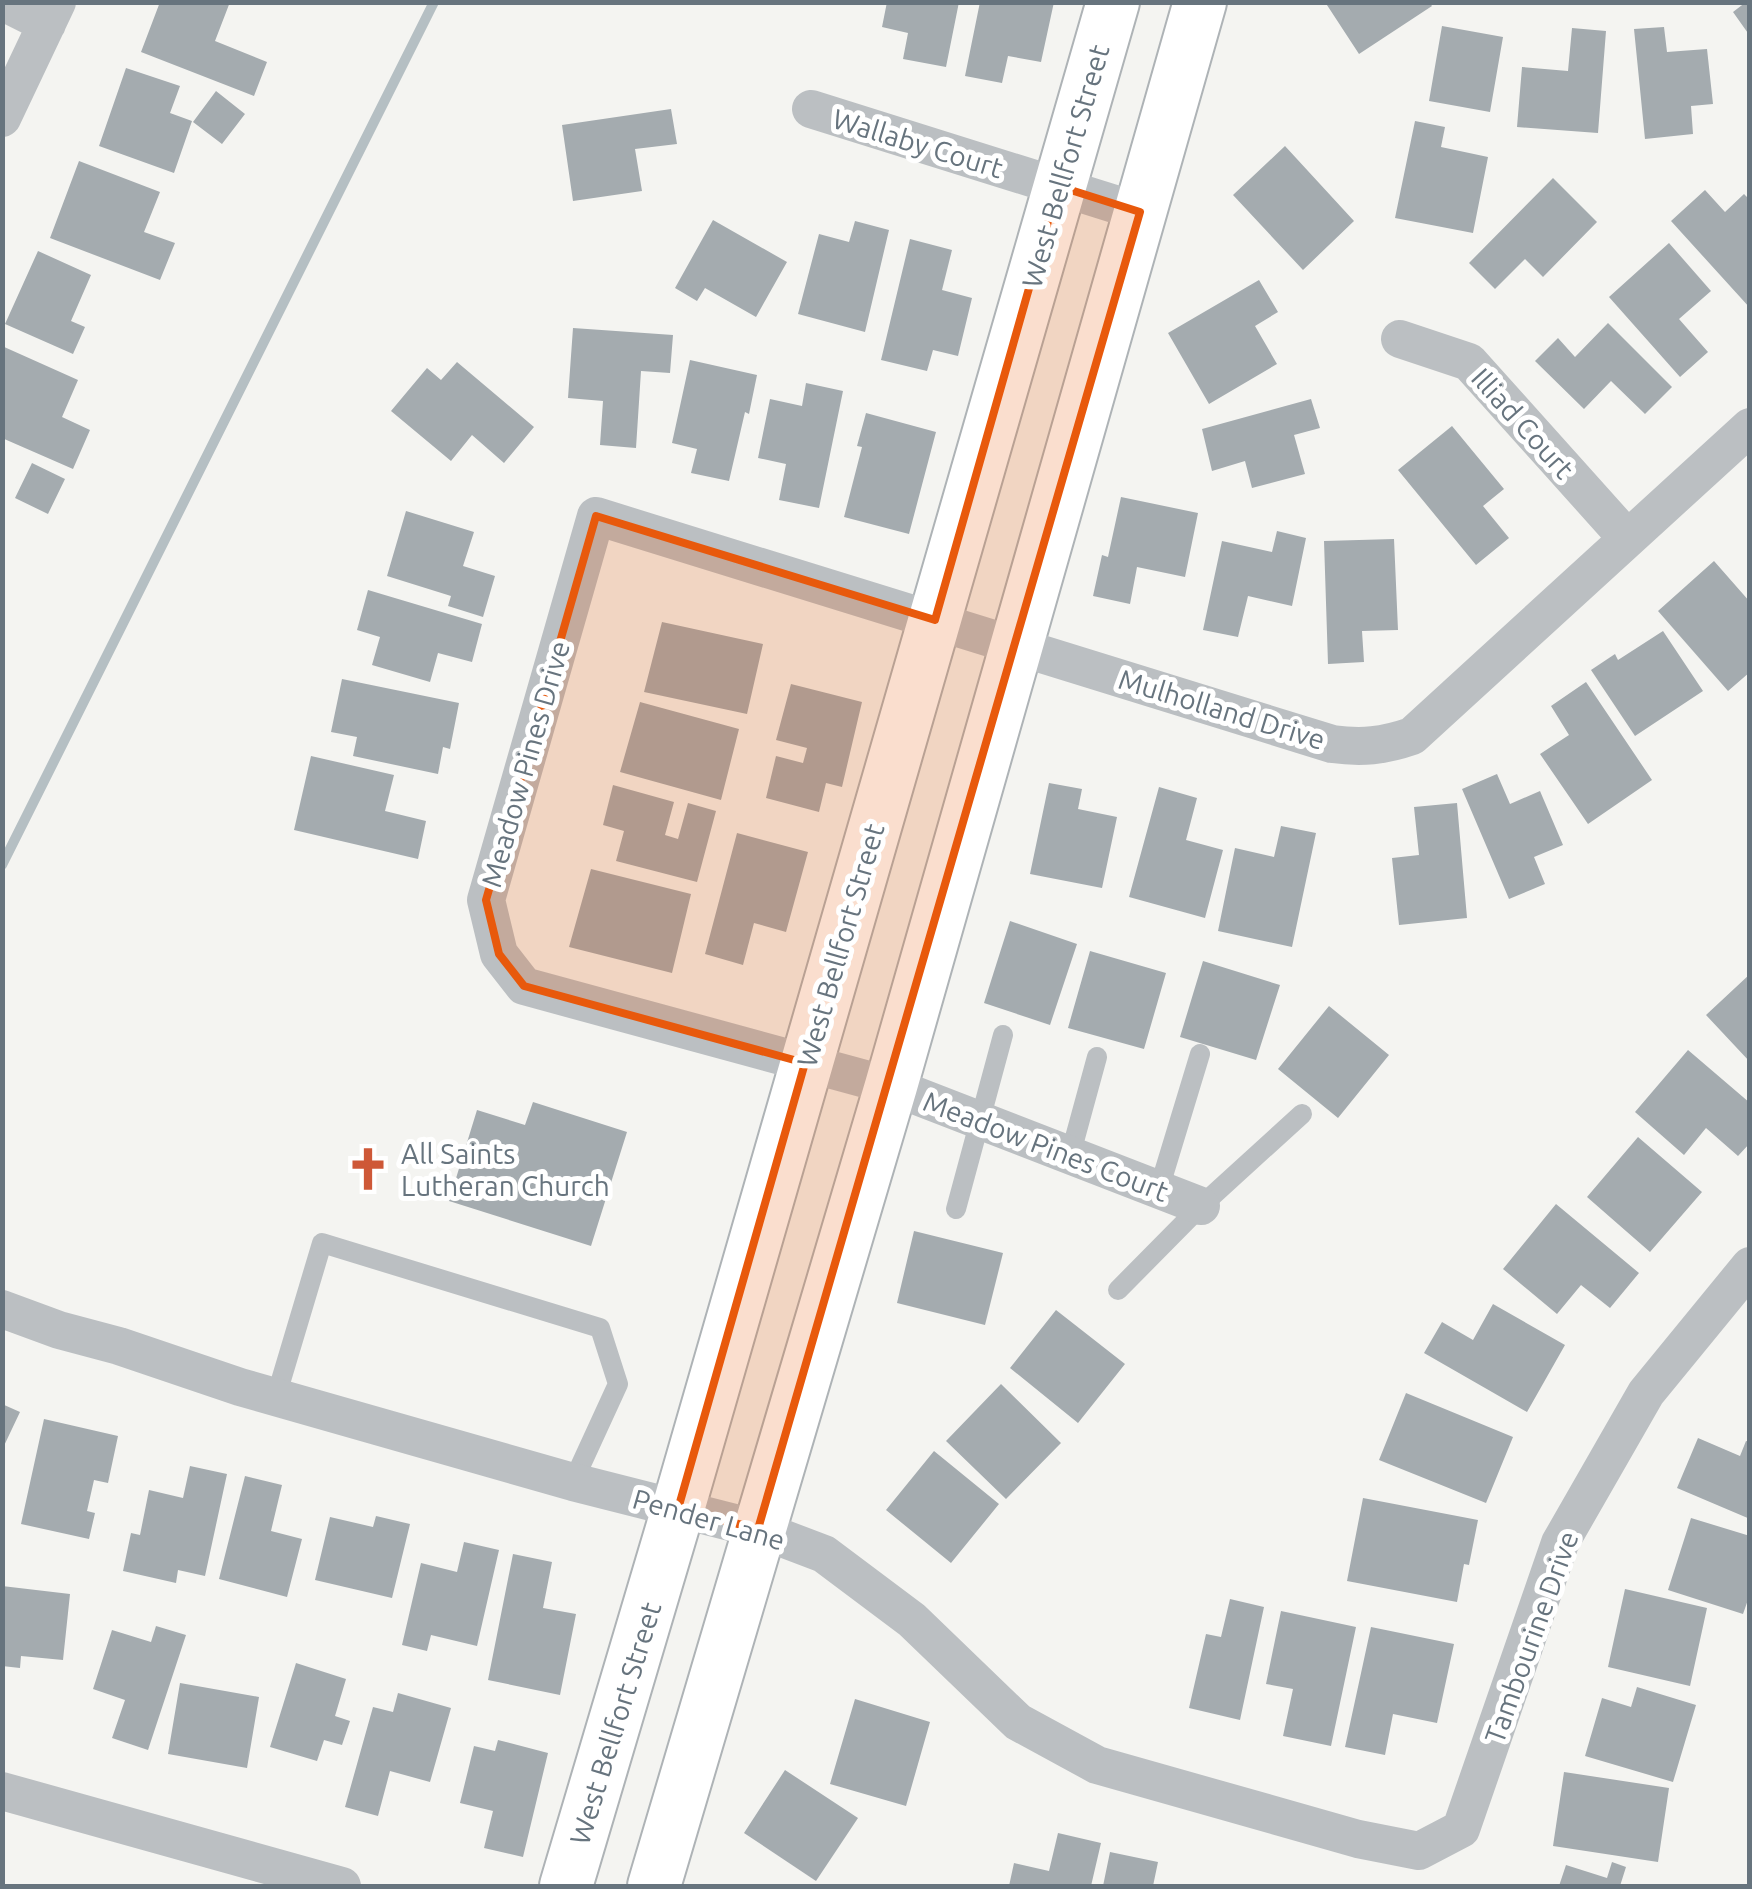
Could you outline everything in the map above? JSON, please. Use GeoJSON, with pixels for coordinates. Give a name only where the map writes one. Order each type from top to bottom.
{"type":"FeatureCollection","features":[{"type":"Feature","properties":{"kind":"main road","name":"West Bellfort Street"},"geometry":{"type":"LineString","coordinates":[[566,1886],[1113,2]]}},
{"type":"Feature","properties":{"kind":"main road"},"geometry":{"type":"LineString","coordinates":[[654,1886],[891,1086],[1200,2]]}},
{"type":"Feature","properties":{"kind":"street"},"geometry":{"type":"LineString","coordinates":[[2,2],[52,14],[2,118]]}},
{"type":"Feature","properties":{"kind":"street","name":"Wallaby Court"},"geometry":{"type":"LineString","coordinates":[[811,109],[1140,212]]}},
{"type":"Feature","properties":{"kind":"street","name":"Illiad Court"},"geometry":{"type":"LineString","coordinates":[[1400,339],[1469,362],[1626,537]]}},
{"type":"Feature","properties":{"kind":"street","name":"Mulholland Drive"},"geometry":{"type":"LineString","coordinates":[[596,516],[1332,744],[1361,748],[1384,746],[1412,736],[1750,427]]}},
{"type":"Feature","properties":{"kind":"street","name":"Meadow Pines Drive"},"geometry":{"type":"LineString","coordinates":[[596,516],[486,900],[498,954],[524,986],[891,1086]]}},
{"type":"Feature","properties":{"kind":"street","name":"Meadow Pines Court"},"geometry":{"type":"LineString","coordinates":[[891,1086],[1201,1206]]}},
{"type":"Feature","properties":{"kind":"street","name":"Tambourine Drive"},"geometry":{"type":"LineString","coordinates":[[1358,1839],[1420,1851],[1461,1829],[1560,1543],[1646,1393],[1750,1266]]}},
{"type":"Feature","properties":{"kind":"street","name":"Pender Lane"},"geometry":{"type":"LineString","coordinates":[[2,1309],[276,1397],[573,1482],[758,1529],[824,1554],[912,1620],[1018,1722],[1097,1764],[1358,1839]]}},
{"type":"Feature","properties":{"kind":"street"},"geometry":{"type":"LineString","coordinates":[[2,1790],[342,1886]]}},
{"type":"Feature","properties":{"kind":"lane"},"geometry":{"type":"LineString","coordinates":[[956,1209],[1002,1036]]}},
{"type":"Feature","properties":{"kind":"lane"},"geometry":{"type":"LineString","coordinates":[[1159,1189],[1200,1054]]}},
{"type":"Feature","properties":{"kind":"lane"},"geometry":{"type":"LineString","coordinates":[[1070,1156],[1098,1056]]}},
{"type":"Feature","properties":{"kind":"lane"},"geometry":{"type":"LineString","coordinates":[[1118,1290],[1201,1206],[1302,1114]]}},
{"type":"Feature","properties":{"kind":"lane"},"geometry":{"type":"LineString","coordinates":[[276,1397],[322,1243],[600,1328],[618,1384],[573,1482]]}},
{"type":"Feature","properties":{"kind":"highlighted area"},"geometry":{"type":"Polygon","coordinates":[[[1058,186],[1140,212],[758,1529],[678,1509],[805,1063],[524,986],[499,954],[486,900],[596,516],[935,620],[1058,186]]]}},
{"type":"Feature","properties":{"kind":"building"},"geometry":{"type":"Polygon","coordinates":[[[160,2],[230,2],[215,41],[267,62],[254,96],[141,52],[160,2]]]}},
{"type":"Feature","properties":{"kind":"building"},"geometry":{"type":"Polygon","coordinates":[[[887,2],[959,2],[946,67],[903,59],[908,33],[882,27],[887,2]]]}},
{"type":"Feature","properties":{"kind":"building"},"geometry":{"type":"Polygon","coordinates":[[[980,2],[1054,2],[1041,62],[1008,56],[1002,83],[965,76],[980,2]]]}},
{"type":"Feature","properties":{"kind":"building"},"geometry":{"type":"Polygon","coordinates":[[[1325,2],[1429,2],[1432,6],[1359,54],[1325,2]]]}},
{"type":"Feature","properties":{"kind":"building"},"geometry":{"type":"Polygon","coordinates":[[[1750,2],[1750,36],[1733,12],[1750,2]]]}},
{"type":"Feature","properties":{"kind":"building"},"geometry":{"type":"Polygon","coordinates":[[[1442,26],[1503,37],[1490,112],[1429,101],[1442,26]]]}},
{"type":"Feature","properties":{"kind":"building"},"geometry":{"type":"Polygon","coordinates":[[[1664,27],[1667,52],[1707,49],[1713,104],[1691,106],[1693,134],[1645,139],[1634,29],[1664,27]]]}},
{"type":"Feature","properties":{"kind":"building"},"geometry":{"type":"Polygon","coordinates":[[[1572,28],[1606,31],[1598,133],[1517,127],[1522,67],[1568,71],[1572,28]]]}},
{"type":"Feature","properties":{"kind":"building"},"geometry":{"type":"Polygon","coordinates":[[[126,68],[180,86],[170,113],[192,121],[174,173],[99,146],[126,68]]]}},
{"type":"Feature","properties":{"kind":"building"},"geometry":{"type":"Polygon","coordinates":[[[216,91],[245,114],[222,144],[193,122],[216,91]]]}},
{"type":"Feature","properties":{"kind":"building"},"geometry":{"type":"Polygon","coordinates":[[[671,109],[677,144],[635,149],[642,191],[573,201],[562,125],[671,109]]]}},
{"type":"Feature","properties":{"kind":"building"},"geometry":{"type":"Polygon","coordinates":[[[1415,121],[1445,127],[1441,147],[1488,157],[1473,233],[1395,218],[1415,121]]]}},
{"type":"Feature","properties":{"kind":"building"},"geometry":{"type":"Polygon","coordinates":[[[1285,146],[1354,221],[1303,270],[1233,195],[1285,146]]]}},
{"type":"Feature","properties":{"kind":"building"},"geometry":{"type":"Polygon","coordinates":[[[79,161],[160,192],[144,232],[175,243],[160,280],[50,238],[79,161]]]}},
{"type":"Feature","properties":{"kind":"building"},"geometry":{"type":"Polygon","coordinates":[[[1553,178],[1597,222],[1543,277],[1525,259],[1495,289],[1469,263],[1553,178]]]}},
{"type":"Feature","properties":{"kind":"building"},"geometry":{"type":"Polygon","coordinates":[[[1705,190],[1725,212],[1744,194],[1750,200],[1750,308],[1671,221],[1705,190]]]}},
{"type":"Feature","properties":{"kind":"building"},"geometry":{"type":"Polygon","coordinates":[[[713,220],[787,262],[756,317],[705,288],[697,301],[675,288],[713,220]]]}},
{"type":"Feature","properties":{"kind":"building"},"geometry":{"type":"Polygon","coordinates":[[[855,221],[889,230],[865,332],[798,314],[819,234],[849,242],[855,221]]]}},
{"type":"Feature","properties":{"kind":"building"},"geometry":{"type":"Polygon","coordinates":[[[910,239],[952,250],[942,290],[972,298],[958,356],[933,350],[927,371],[881,360],[910,239]]]}},
{"type":"Feature","properties":{"kind":"building"},"geometry":{"type":"Polygon","coordinates":[[[1669,243],[1711,291],[1679,319],[1708,352],[1680,377],[1609,297],[1669,243]]]}},
{"type":"Feature","properties":{"kind":"building"},"geometry":{"type":"Polygon","coordinates":[[[38,251],[91,275],[71,321],[85,327],[73,354],[5,324],[38,251]]]}},
{"type":"Feature","properties":{"kind":"building"},"geometry":{"type":"Polygon","coordinates":[[[1259,280],[1278,312],[1255,326],[1277,364],[1209,404],[1168,333],[1259,280]]]}},
{"type":"Feature","properties":{"kind":"building"},"geometry":{"type":"Polygon","coordinates":[[[1608,323],[1672,387],[1645,414],[1611,381],[1584,409],[1535,361],[1558,338],[1575,357],[1608,323]]]}},
{"type":"Feature","properties":{"kind":"building"},"geometry":{"type":"Polygon","coordinates":[[[573,328],[673,335],[670,373],[641,371],[636,448],[600,445],[603,401],[568,398],[573,328]]]}},
{"type":"Feature","properties":{"kind":"building"},"geometry":{"type":"Polygon","coordinates":[[[2,346],[78,380],[62,417],[90,430],[73,469],[2,438],[2,346]]]}},
{"type":"Feature","properties":{"kind":"building"},"geometry":{"type":"Polygon","coordinates":[[[690,360],[757,375],[729,481],[691,473],[697,449],[672,443],[690,360]]]}},
{"type":"Feature","properties":{"kind":"building"},"geometry":{"type":"Polygon","coordinates":[[[457,362],[534,427],[504,463],[472,435],[451,461],[391,411],[427,368],[441,380],[457,362]]]}},
{"type":"Feature","properties":{"kind":"building"},"geometry":{"type":"Polygon","coordinates":[[[806,383],[843,391],[819,508],[779,500],[786,464],[758,458],[770,399],[802,406],[806,383]]]}},
{"type":"Feature","properties":{"kind":"building"},"geometry":{"type":"Polygon","coordinates":[[[1311,399],[1320,428],[1294,435],[1305,474],[1252,488],[1245,461],[1212,471],[1202,429],[1311,399]]]}},
{"type":"Feature","properties":{"kind":"building"},"geometry":{"type":"Polygon","coordinates":[[[866,413],[936,432],[909,534],[844,517],[862,447],[857,446],[866,413]]]}},
{"type":"Feature","properties":{"kind":"building"},"geometry":{"type":"Polygon","coordinates":[[[1452,426],[1504,489],[1483,506],[1509,538],[1476,565],[1398,470],[1452,426]]]}},
{"type":"Feature","properties":{"kind":"building"},"geometry":{"type":"Polygon","coordinates":[[[32,463],[65,479],[48,514],[15,498],[32,463]]]}},
{"type":"Feature","properties":{"kind":"building"},"geometry":{"type":"Polygon","coordinates":[[[1121,497],[1198,513],[1185,577],[1137,567],[1130,604],[1093,596],[1102,555],[1108,557],[1121,497]]]}},
{"type":"Feature","properties":{"kind":"building"},"geometry":{"type":"Polygon","coordinates":[[[406,511],[474,532],[463,566],[495,576],[483,617],[448,606],[451,596],[387,576],[406,511]]]}},
{"type":"Feature","properties":{"kind":"building"},"geometry":{"type":"Polygon","coordinates":[[[1277,531],[1306,538],[1292,606],[1248,596],[1238,637],[1203,630],[1222,541],[1272,552],[1277,531]]]}},
{"type":"Feature","properties":{"kind":"building"},"geometry":{"type":"Polygon","coordinates":[[[1394,539],[1398,630],[1362,631],[1364,662],[1328,664],[1324,541],[1394,539]]]}},
{"type":"Feature","properties":{"kind":"building"},"geometry":{"type":"Polygon","coordinates":[[[1714,561],[1750,602],[1750,672],[1728,691],[1658,611],[1714,561]]]}},
{"type":"Feature","properties":{"kind":"building"},"geometry":{"type":"Polygon","coordinates":[[[368,590],[482,624],[472,662],[438,653],[430,682],[372,665],[380,637],[357,630],[368,590]]]}},
{"type":"Feature","properties":{"kind":"building"},"geometry":{"type":"Polygon","coordinates":[[[662,622],[763,644],[747,714],[644,692],[662,622]]]}},
{"type":"Feature","properties":{"kind":"building"},"geometry":{"type":"Polygon","coordinates":[[[1663,631],[1703,691],[1635,736],[1591,670],[1615,654],[1618,660],[1663,631]]]}},
{"type":"Feature","properties":{"kind":"building"},"geometry":{"type":"Polygon","coordinates":[[[342,679],[459,703],[450,749],[443,747],[438,774],[353,756],[357,737],[331,732],[342,679]]]}},
{"type":"Feature","properties":{"kind":"building"},"geometry":{"type":"Polygon","coordinates":[[[1586,682],[1652,780],[1588,824],[1540,754],[1569,735],[1551,706],[1586,682]]]}},
{"type":"Feature","properties":{"kind":"building"},"geometry":{"type":"Polygon","coordinates":[[[791,684],[862,702],[842,787],[826,783],[819,812],[766,798],[776,756],[803,763],[807,748],[776,740],[791,684]]]}},
{"type":"Feature","properties":{"kind":"building"},"geometry":{"type":"Polygon","coordinates":[[[640,702],[739,729],[721,800],[620,772],[640,702]]]}},
{"type":"Feature","properties":{"kind":"building"},"geometry":{"type":"Polygon","coordinates":[[[311,756],[394,775],[385,811],[426,821],[418,859],[294,830],[311,756]]]}},
{"type":"Feature","properties":{"kind":"building"},"geometry":{"type":"Polygon","coordinates":[[[1497,774],[1510,804],[1540,791],[1563,845],[1534,857],[1545,884],[1509,899],[1462,789],[1497,774]]]}},
{"type":"Feature","properties":{"kind":"building"},"geometry":{"type":"Polygon","coordinates":[[[1049,783],[1082,789],[1078,809],[1117,817],[1102,888],[1030,874],[1049,783]]]}},
{"type":"Feature","properties":{"kind":"building"},"geometry":{"type":"Polygon","coordinates":[[[613,785],[674,802],[665,835],[678,839],[688,803],[716,811],[697,882],[616,861],[624,831],[603,825],[613,785]]]}},
{"type":"Feature","properties":{"kind":"building"},"geometry":{"type":"Polygon","coordinates":[[[1159,787],[1197,798],[1186,840],[1223,850],[1205,918],[1129,897],[1159,787]]]}},
{"type":"Feature","properties":{"kind":"building"},"geometry":{"type":"Polygon","coordinates":[[[1457,803],[1467,918],[1399,925],[1392,858],[1419,855],[1414,807],[1457,803]]]}},
{"type":"Feature","properties":{"kind":"building"},"geometry":{"type":"Polygon","coordinates":[[[1281,826],[1316,833],[1292,947],[1218,931],[1235,848],[1274,857],[1281,826]]]}},
{"type":"Feature","properties":{"kind":"building"},"geometry":{"type":"Polygon","coordinates":[[[737,833],[808,852],[786,932],[754,923],[743,965],[705,954],[737,833]]]}},
{"type":"Feature","properties":{"kind":"building"},"geometry":{"type":"Polygon","coordinates":[[[591,869],[691,894],[672,973],[569,947],[591,869]]]}},
{"type":"Feature","properties":{"kind":"building"},"geometry":{"type":"Polygon","coordinates":[[[1010,921],[1077,944],[1050,1025],[984,1003],[1010,921]]]}},
{"type":"Feature","properties":{"kind":"building"},"geometry":{"type":"Polygon","coordinates":[[[1090,951],[1166,973],[1144,1049],[1068,1028],[1090,951]]]}},
{"type":"Feature","properties":{"kind":"building"},"geometry":{"type":"Polygon","coordinates":[[[1203,961],[1280,985],[1256,1060],[1180,1037],[1203,961]]]}},
{"type":"Feature","properties":{"kind":"building"},"geometry":{"type":"Polygon","coordinates":[[[1750,974],[1750,1062],[1706,1015],[1750,974]]]}},
{"type":"Feature","properties":{"kind":"building"},"geometry":{"type":"Polygon","coordinates":[[[1329,1006],[1389,1055],[1338,1118],[1278,1069],[1329,1006]]]}},
{"type":"Feature","properties":{"kind":"building"},"geometry":{"type":"Polygon","coordinates":[[[1688,1050],[1750,1103],[1750,1143],[1738,1156],[1706,1128],[1684,1155],[1635,1112],[1688,1050]]]}},
{"type":"Feature","properties":{"kind":"building"},"geometry":{"type":"Polygon","coordinates":[[[533,1102],[627,1132],[591,1246],[449,1201],[477,1110],[525,1125],[533,1102]]]}},
{"type":"Feature","properties":{"kind":"building"},"geometry":{"type":"Polygon","coordinates":[[[1638,1137],[1702,1192],[1650,1252],[1587,1197],[1638,1137]]]}},
{"type":"Feature","properties":{"kind":"building"},"geometry":{"type":"Polygon","coordinates":[[[1556,1204],[1639,1273],[1610,1308],[1581,1285],[1557,1314],[1503,1269],[1556,1204]]]}},
{"type":"Feature","properties":{"kind":"building"},"geometry":{"type":"Polygon","coordinates":[[[914,1231],[1003,1253],[985,1325],[897,1303],[914,1231]]]}},
{"type":"Feature","properties":{"kind":"building"},"geometry":{"type":"Polygon","coordinates":[[[1493,1304],[1565,1345],[1527,1412],[1424,1353],[1442,1322],[1473,1340],[1493,1304]]]}},
{"type":"Feature","properties":{"kind":"building"},"geometry":{"type":"Polygon","coordinates":[[[1056,1310],[1125,1364],[1078,1423],[1010,1368],[1056,1310]]]}},
{"type":"Feature","properties":{"kind":"building"},"geometry":{"type":"Polygon","coordinates":[[[1001,1384],[1061,1443],[1006,1499],[946,1441],[1001,1384]]]}},
{"type":"Feature","properties":{"kind":"building"},"geometry":{"type":"Polygon","coordinates":[[[1406,1393],[1513,1437],[1486,1503],[1379,1460],[1406,1393]]]}},
{"type":"Feature","properties":{"kind":"building"},"geometry":{"type":"Polygon","coordinates":[[[2,1404],[20,1412],[2,1450],[2,1404]]]}},
{"type":"Feature","properties":{"kind":"building"},"geometry":{"type":"Polygon","coordinates":[[[44,1419],[118,1436],[108,1483],[94,1480],[87,1511],[95,1513],[89,1539],[21,1524],[44,1419]]]}},
{"type":"Feature","properties":{"kind":"building"},"geometry":{"type":"Polygon","coordinates":[[[1698,1438],[1740,1456],[1746,1441],[1750,1442],[1750,1519],[1677,1488],[1698,1438]]]}},
{"type":"Feature","properties":{"kind":"building"},"geometry":{"type":"Polygon","coordinates":[[[934,1451],[999,1504],[951,1563],[886,1510],[934,1451]]]}},
{"type":"Feature","properties":{"kind":"building"},"geometry":{"type":"Polygon","coordinates":[[[190,1466],[227,1474],[205,1576],[178,1570],[176,1583],[123,1571],[131,1533],[140,1535],[149,1490],[183,1498],[190,1466]]]}},
{"type":"Feature","properties":{"kind":"building"},"geometry":{"type":"Polygon","coordinates":[[[245,1476],[282,1485],[271,1531],[302,1539],[287,1597],[219,1579],[245,1476]]]}},
{"type":"Feature","properties":{"kind":"building"},"geometry":{"type":"Polygon","coordinates":[[[1363,1498],[1478,1520],[1457,1602],[1347,1581],[1363,1498]]]}},
{"type":"Feature","properties":{"kind":"building"},"geometry":{"type":"Polygon","coordinates":[[[376,1516],[410,1524],[392,1598],[315,1580],[330,1517],[373,1527],[376,1516]]]}},
{"type":"Feature","properties":{"kind":"building"},"geometry":{"type":"Polygon","coordinates":[[[1691,1518],[1750,1536],[1750,1594],[1743,1614],[1668,1590],[1691,1518]]]}},
{"type":"Feature","properties":{"kind":"building"},"geometry":{"type":"Polygon","coordinates":[[[464,1542],[499,1550],[477,1646],[431,1635],[427,1651],[402,1645],[421,1563],[457,1572],[464,1542]]]}},
{"type":"Feature","properties":{"kind":"building"},"geometry":{"type":"Polygon","coordinates":[[[513,1554],[552,1562],[543,1608],[576,1614],[560,1695],[488,1680],[513,1554]]]}},
{"type":"Feature","properties":{"kind":"building"},"geometry":{"type":"Polygon","coordinates":[[[2,1586],[70,1594],[63,1660],[21,1656],[20,1668],[2,1666],[2,1586]]]}},
{"type":"Feature","properties":{"kind":"building"},"geometry":{"type":"Polygon","coordinates":[[[1625,1589],[1707,1608],[1690,1686],[1608,1667],[1625,1589]]]}},
{"type":"Feature","properties":{"kind":"building"},"geometry":{"type":"Polygon","coordinates":[[[1230,1599],[1264,1607],[1240,1720],[1189,1708],[1206,1634],[1221,1637],[1230,1599]]]}},
{"type":"Feature","properties":{"kind":"building"},"geometry":{"type":"Polygon","coordinates":[[[1281,1611],[1356,1627],[1331,1746],[1283,1736],[1293,1689],[1266,1684],[1281,1611]]]}},
{"type":"Feature","properties":{"kind":"building"},"geometry":{"type":"Polygon","coordinates":[[[156,1626],[186,1635],[148,1750],[112,1738],[125,1700],[93,1689],[112,1630],[151,1642],[156,1626]]]}},
{"type":"Feature","properties":{"kind":"building"},"geometry":{"type":"Polygon","coordinates":[[[1371,1627],[1454,1644],[1437,1723],[1393,1714],[1385,1755],[1345,1747],[1371,1627]]]}},
{"type":"Feature","properties":{"kind":"building"},"geometry":{"type":"Polygon","coordinates":[[[296,1663],[346,1679],[335,1716],[350,1721],[342,1745],[324,1740],[317,1761],[270,1747],[296,1663]]]}},
{"type":"Feature","properties":{"kind":"building"},"geometry":{"type":"Polygon","coordinates":[[[180,1683],[259,1697],[247,1768],[168,1754],[180,1683]]]}},
{"type":"Feature","properties":{"kind":"building"},"geometry":{"type":"Polygon","coordinates":[[[1637,1687],[1696,1705],[1673,1782],[1585,1756],[1602,1698],[1631,1707],[1637,1687]]]}},
{"type":"Feature","properties":{"kind":"building"},"geometry":{"type":"Polygon","coordinates":[[[398,1693],[451,1708],[430,1782],[390,1771],[378,1816],[345,1807],[373,1707],[393,1712],[398,1693]]]}},
{"type":"Feature","properties":{"kind":"building"},"geometry":{"type":"Polygon","coordinates":[[[855,1699],[930,1722],[906,1806],[830,1784],[855,1699]]]}},
{"type":"Feature","properties":{"kind":"building"},"geometry":{"type":"Polygon","coordinates":[[[498,1740],[548,1753],[523,1857],[484,1848],[493,1811],[460,1803],[474,1746],[495,1751],[498,1740]]]}},
{"type":"Feature","properties":{"kind":"building"},"geometry":{"type":"Polygon","coordinates":[[[785,1770],[858,1818],[816,1881],[744,1833],[785,1770]]]}},
{"type":"Feature","properties":{"kind":"building"},"geometry":{"type":"Polygon","coordinates":[[[1564,1772],[1669,1788],[1658,1862],[1553,1846],[1564,1772]]]}},
{"type":"Feature","properties":{"kind":"building"},"geometry":{"type":"Polygon","coordinates":[[[1058,1833],[1101,1843],[1091,1886],[1009,1886],[1014,1863],[1049,1871],[1058,1833]]]}},
{"type":"Feature","properties":{"kind":"building"},"geometry":{"type":"Polygon","coordinates":[[[1110,1852],[1158,1862],[1153,1886],[1103,1886],[1110,1852]]]}},
{"type":"Feature","properties":{"kind":"building"},"geometry":{"type":"Polygon","coordinates":[[[1612,1862],[1626,1867],[1620,1886],[1559,1886],[1566,1865],[1607,1878],[1612,1862]]]}},
{"type":"Feature","properties":{"kind":"waterway"},"geometry":{"type":"LineString","coordinates":[[2,865],[434,2]]}},
{"type":"Feature","properties":{"kind":"place","name":"All Saints Lutheran Church"},"geometry":{"type":"Point","coordinates":[368,1169]}}]}
